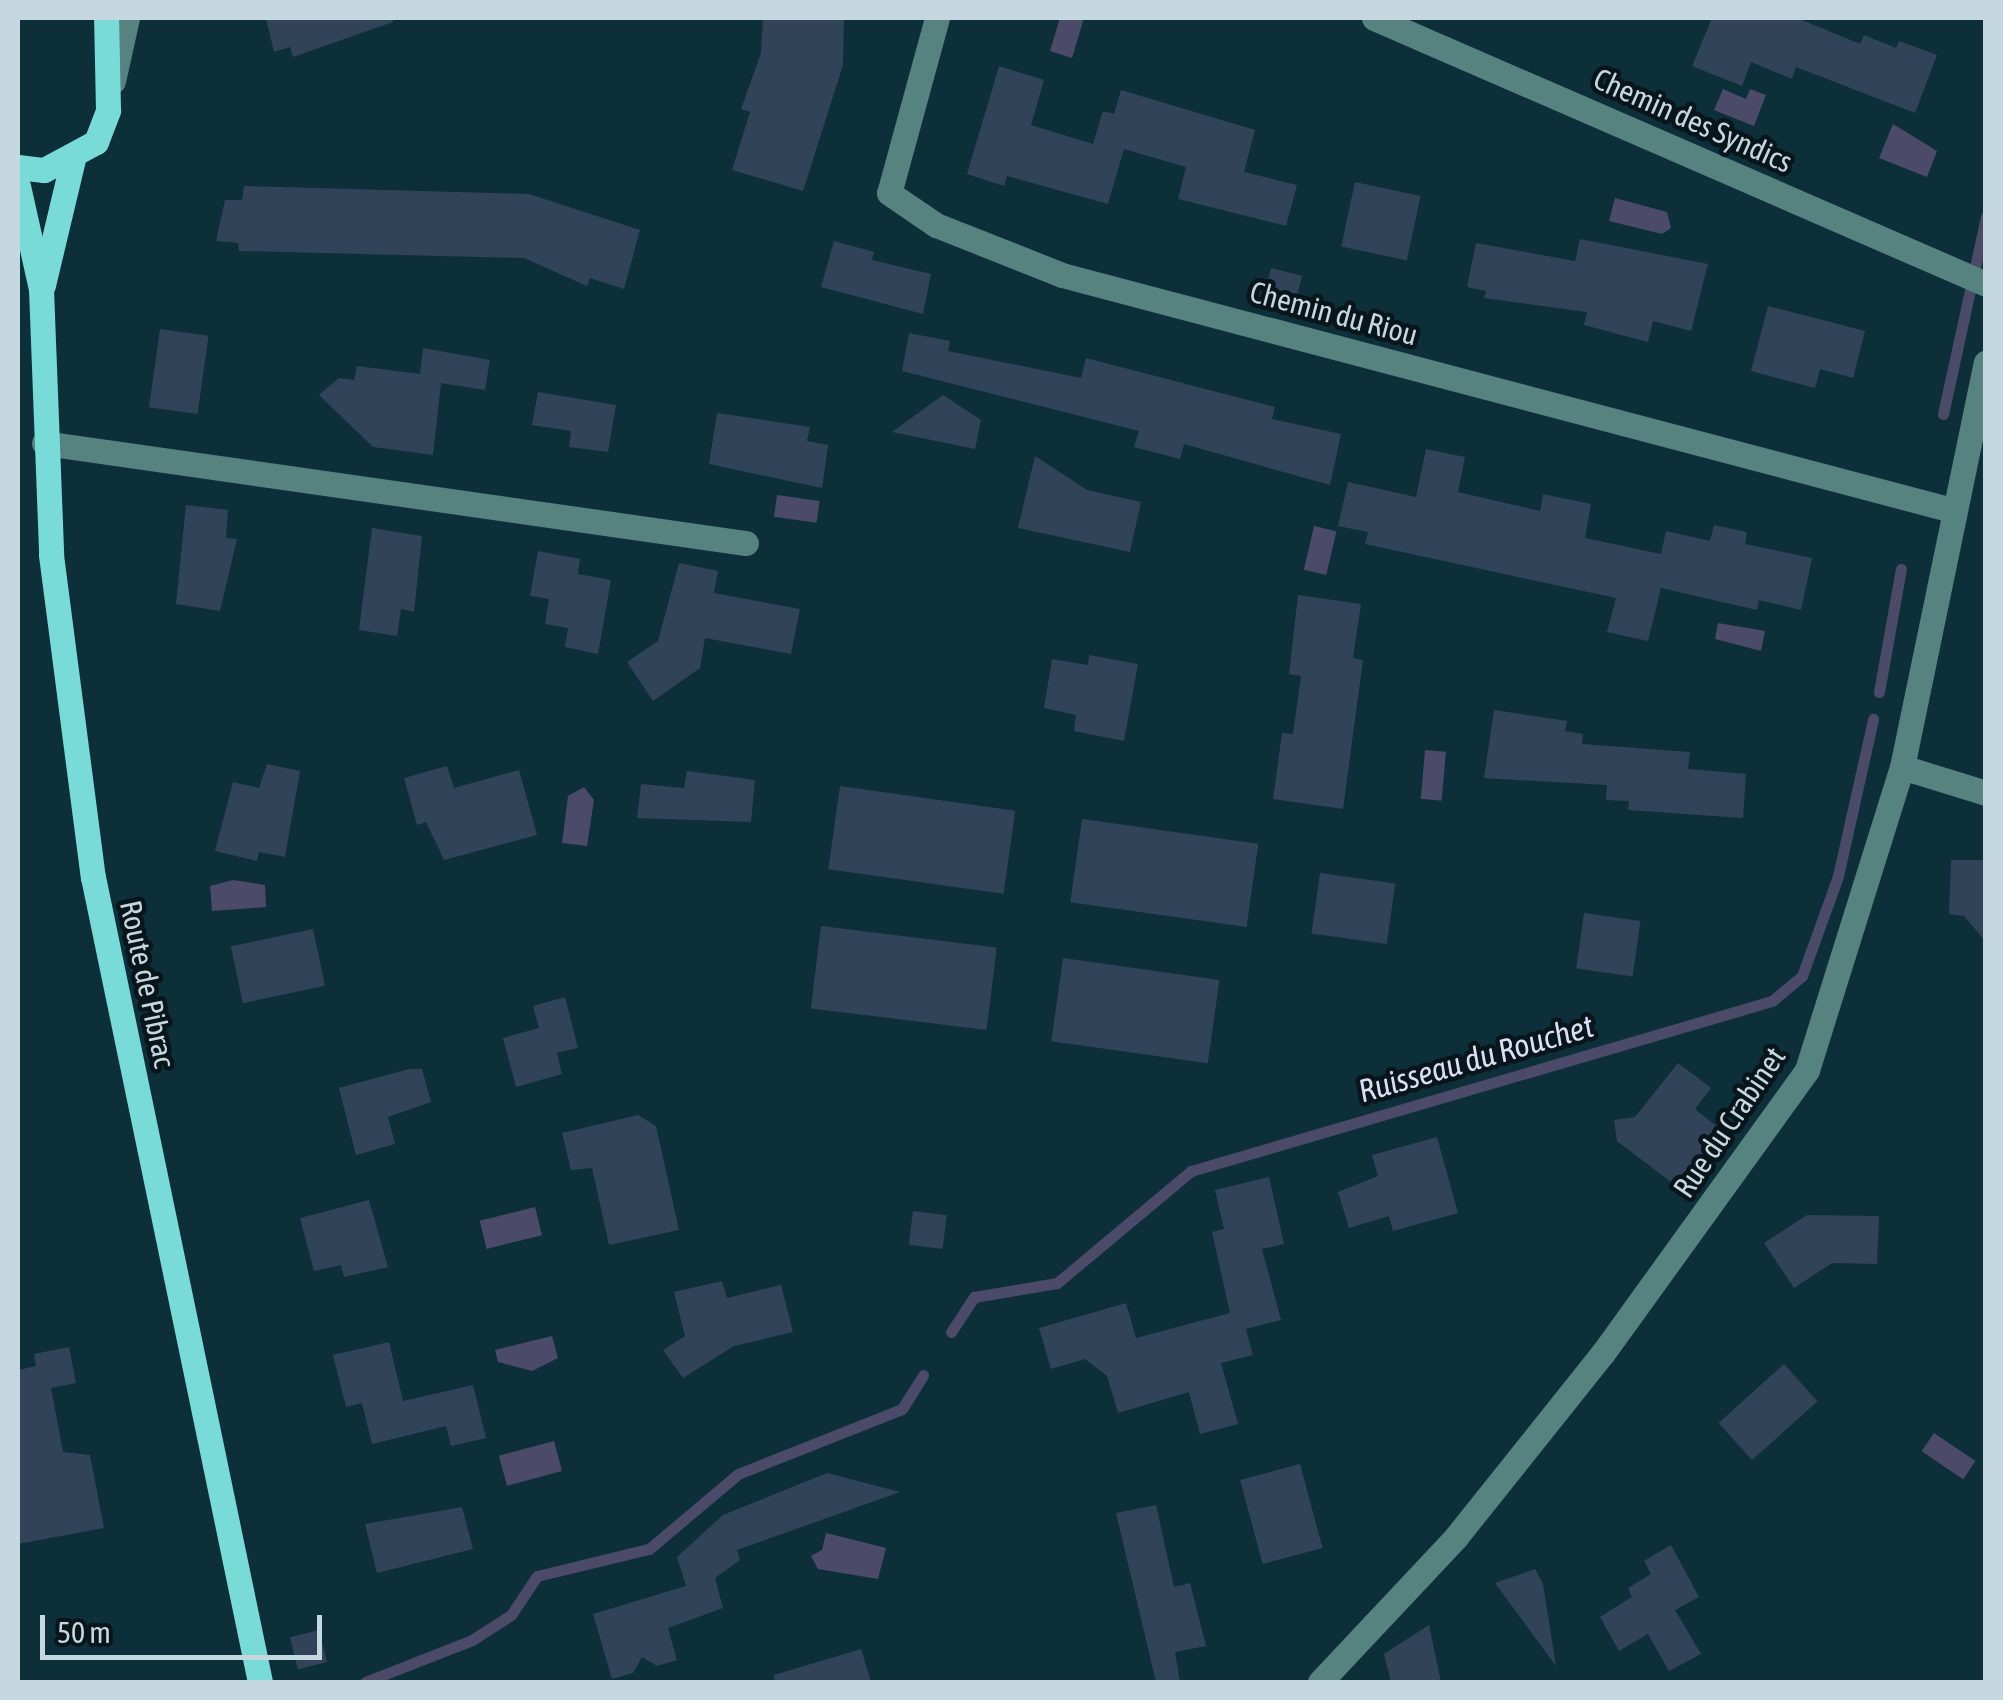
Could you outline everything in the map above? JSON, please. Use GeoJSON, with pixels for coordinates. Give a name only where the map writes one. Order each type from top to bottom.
{"type":"FeatureCollection","features":[{"type":"Feature","properties":{"kind":"main road"},"geometry":{"type":"LineString","coordinates":[[18,167],[44,170],[74,159],[96,142],[108,110],[106,18]]}},
{"type":"Feature","properties":{"kind":"main road","name":"Route de Pibrac"},"geometry":{"type":"LineString","coordinates":[[42,290],[74,159]]}},
{"type":"Feature","properties":{"kind":"main road","name":"Route de Pibrac"},"geometry":{"type":"LineString","coordinates":[[18,186],[42,290],[44,442],[92,877],[260,1682]]}},
{"type":"Feature","properties":{"kind":"street"},"geometry":{"type":"LineString","coordinates":[[108,110],[128,18]]}},
{"type":"Feature","properties":{"kind":"street","name":"Chemin du Riou"},"geometry":{"type":"LineString","coordinates":[[937,18],[889,193],[953,234],[1062,275],[1952,510]]}},
{"type":"Feature","properties":{"kind":"street","name":"Chemin des Syndics"},"geometry":{"type":"LineString","coordinates":[[1374,18],[1975,280]]}},
{"type":"Feature","properties":{"kind":"street","name":"Rue du Crabinet"},"geometry":{"type":"LineString","coordinates":[[1320,1682],[1456,1537],[1602,1353],[1807,1070],[1902,767],[1952,510],[1986,363]]}},
{"type":"Feature","properties":{"kind":"street"},"geometry":{"type":"LineString","coordinates":[[44,442],[746,543]]}},
{"type":"Feature","properties":{"kind":"street"},"geometry":{"type":"LineString","coordinates":[[1902,767],[1986,793]]}},
{"type":"Feature","properties":{"kind":"water"},"geometry":{"type":"Polygon","coordinates":[[[1060,18],[1084,18],[1072,58],[1050,51],[1060,18]]]}},
{"type":"Feature","properties":{"kind":"water"},"geometry":{"type":"Polygon","coordinates":[[[1723,89],[1746,99],[1750,89],[1766,95],[1754,126],[1714,110],[1723,89]]]}},
{"type":"Feature","properties":{"kind":"water"},"geometry":{"type":"Polygon","coordinates":[[[1893,124],[1937,151],[1927,177],[1879,158],[1893,124]]]}},
{"type":"Feature","properties":{"kind":"water"},"geometry":{"type":"Polygon","coordinates":[[[1615,198],[1667,212],[1671,228],[1662,234],[1609,221],[1615,198]]]}},
{"type":"Feature","properties":{"kind":"water"},"geometry":{"type":"Polygon","coordinates":[[[777,495],[820,501],[817,523],[774,517],[777,495]]]}},
{"type":"Feature","properties":{"kind":"water"},"geometry":{"type":"Polygon","coordinates":[[[1314,526],[1336,531],[1326,575],[1304,570],[1314,526]]]}},
{"type":"Feature","properties":{"kind":"water"},"geometry":{"type":"Polygon","coordinates":[[[1718,623],[1765,631],[1761,651],[1715,639],[1718,623]]]}},
{"type":"Feature","properties":{"kind":"water"},"geometry":{"type":"Polygon","coordinates":[[[1425,750],[1446,752],[1442,801],[1421,799],[1425,750]]]}},
{"type":"Feature","properties":{"kind":"water"},"geometry":{"type":"Polygon","coordinates":[[[584,787],[594,800],[587,846],[562,843],[568,796],[584,787]]]}},
{"type":"Feature","properties":{"kind":"water"},"geometry":{"type":"Polygon","coordinates":[[[233,880],[265,885],[266,907],[212,911],[210,886],[233,880]]]}},
{"type":"Feature","properties":{"kind":"water"},"geometry":{"type":"Polygon","coordinates":[[[535,1207],[542,1235],[487,1249],[480,1221],[535,1207]]]}},
{"type":"Feature","properties":{"kind":"water"},"geometry":{"type":"Polygon","coordinates":[[[552,1336],[558,1358],[532,1371],[498,1362],[495,1350],[552,1336]]]}},
{"type":"Feature","properties":{"kind":"water"},"geometry":{"type":"Polygon","coordinates":[[[1934,1433],[1975,1461],[1963,1479],[1922,1451],[1934,1433]]]}},
{"type":"Feature","properties":{"kind":"water"},"geometry":{"type":"Polygon","coordinates":[[[554,1441],[562,1471],[507,1486],[499,1456],[554,1441]]]}},
{"type":"Feature","properties":{"kind":"water"},"geometry":{"type":"Polygon","coordinates":[[[826,1533],[886,1548],[878,1579],[818,1569],[811,1556],[822,1550],[826,1533]]]}},
{"type":"Feature","properties":{"kind":"building"},"geometry":{"type":"Polygon","coordinates":[[[266,18],[393,18],[393,22],[293,57],[290,47],[274,52],[266,18]]]}},
{"type":"Feature","properties":{"kind":"building"},"geometry":{"type":"Polygon","coordinates":[[[763,18],[844,18],[843,65],[803,191],[732,170],[750,112],[741,109],[761,53],[763,18]]]}},
{"type":"Feature","properties":{"kind":"building"},"geometry":{"type":"Polygon","coordinates":[[[1712,18],[1797,18],[1860,44],[1864,35],[1896,48],[1899,41],[1937,55],[1915,113],[1796,67],[1792,79],[1751,62],[1742,86],[1692,66],[1712,18]]]}},
{"type":"Feature","properties":{"kind":"building"},"geometry":{"type":"Polygon","coordinates":[[[999,66],[1044,80],[1031,125],[1093,144],[1103,111],[1114,114],[1121,90],[1255,130],[1244,172],[1297,185],[1286,226],[1178,199],[1186,167],[1124,149],[1108,204],[1007,176],[1004,186],[967,174],[999,66]]]}},
{"type":"Feature","properties":{"kind":"building"},"geometry":{"type":"Polygon","coordinates":[[[1355,182],[1421,196],[1407,260],[1341,247],[1355,182]]]}},
{"type":"Feature","properties":{"kind":"building"},"geometry":{"type":"Polygon","coordinates":[[[244,186],[529,194],[640,230],[624,289],[590,278],[587,286],[524,258],[239,251],[238,243],[216,241],[225,200],[242,200],[244,186]]]}},
{"type":"Feature","properties":{"kind":"building"},"geometry":{"type":"Polygon","coordinates":[[[1580,239],[1708,264],[1691,331],[1653,321],[1648,342],[1584,325],[1587,312],[1484,298],[1486,291],[1467,287],[1476,243],[1575,261],[1580,239]]]}},
{"type":"Feature","properties":{"kind":"building"},"geometry":{"type":"Polygon","coordinates":[[[834,241],[874,252],[872,260],[931,274],[923,314],[821,287],[834,241]]]}},
{"type":"Feature","properties":{"kind":"building"},"geometry":{"type":"Polygon","coordinates":[[[1271,268],[1302,276],[1295,306],[1264,298],[1271,268]]]}},
{"type":"Feature","properties":{"kind":"building"},"geometry":{"type":"Polygon","coordinates":[[[1768,306],[1865,331],[1853,378],[1820,369],[1815,388],[1751,371],[1768,306]]]}},
{"type":"Feature","properties":{"kind":"building"},"geometry":{"type":"Polygon","coordinates":[[[160,329],[209,336],[198,414],[149,407],[160,329]]]}},
{"type":"Feature","properties":{"kind":"building"},"geometry":{"type":"Polygon","coordinates":[[[909,333],[950,341],[948,351],[1081,378],[1086,358],[1275,407],[1272,419],[1341,434],[1330,485],[1184,444],[1180,459],[1134,447],[1139,431],[902,371],[909,333]]]}},
{"type":"Feature","properties":{"kind":"building"},"geometry":{"type":"Polygon","coordinates":[[[423,348],[490,360],[485,390],[441,383],[433,455],[373,447],[319,395],[339,378],[354,380],[357,366],[420,374],[423,348]]]}},
{"type":"Feature","properties":{"kind":"building"},"geometry":{"type":"Polygon","coordinates":[[[538,392],[616,405],[608,452],[569,447],[571,431],[532,425],[538,392]]]}},
{"type":"Feature","properties":{"kind":"building"},"geometry":{"type":"Polygon","coordinates":[[[943,395],[981,420],[975,449],[892,432],[943,395]]]}},
{"type":"Feature","properties":{"kind":"building"},"geometry":{"type":"Polygon","coordinates":[[[717,413],[810,427],[807,441],[828,445],[822,488],[709,464],[717,413]]]}},
{"type":"Feature","properties":{"kind":"building"},"geometry":{"type":"Polygon","coordinates":[[[1426,449],[1465,457],[1458,492],[1540,511],[1543,494],[1591,504],[1585,538],[1661,554],[1666,531],[1710,541],[1714,525],[1747,532],[1745,544],[1812,558],[1801,610],[1759,600],[1757,610],[1661,588],[1648,641],[1607,632],[1616,598],[1365,544],[1368,532],[1338,526],[1348,482],[1416,497],[1426,449]]]}},
{"type":"Feature","properties":{"kind":"building"},"geometry":{"type":"Polygon","coordinates":[[[1035,456],[1087,490],[1141,502],[1130,552],[1018,528],[1035,456]]]}},
{"type":"Feature","properties":{"kind":"building"},"geometry":{"type":"Polygon","coordinates":[[[186,505],[228,510],[226,538],[237,539],[220,611],[176,604],[186,505]]]}},
{"type":"Feature","properties":{"kind":"building"},"geometry":{"type":"Polygon","coordinates":[[[372,528],[422,536],[414,612],[401,609],[397,636],[359,630],[372,528]]]}},
{"type":"Feature","properties":{"kind":"building"},"geometry":{"type":"Polygon","coordinates":[[[538,551],[580,559],[578,574],[611,580],[598,654],[565,647],[568,628],[545,624],[549,599],[530,596],[538,551]]]}},
{"type":"Feature","properties":{"kind":"building"},"geometry":{"type":"Polygon","coordinates":[[[679,563],[718,571],[714,593],[800,609],[791,654],[705,638],[700,668],[653,701],[627,662],[658,641],[679,563]]]}},
{"type":"Feature","properties":{"kind":"building"},"geometry":{"type":"Polygon","coordinates":[[[1298,595],[1361,604],[1353,658],[1363,660],[1343,809],[1273,799],[1282,733],[1293,734],[1301,676],[1289,674],[1298,595]]]}},
{"type":"Feature","properties":{"kind":"building"},"geometry":{"type":"Polygon","coordinates":[[[1089,655],[1138,664],[1124,741],[1074,731],[1076,715],[1044,708],[1052,659],[1088,665],[1089,655]]]}},
{"type":"Feature","properties":{"kind":"building"},"geometry":{"type":"Polygon","coordinates":[[[1494,710],[1567,721],[1565,731],[1583,734],[1582,744],[1690,752],[1688,769],[1746,774],[1743,818],[1628,810],[1629,801],[1606,800],[1607,785],[1484,778],[1494,710]]]}},
{"type":"Feature","properties":{"kind":"building"},"geometry":{"type":"Polygon","coordinates":[[[267,764],[300,771],[285,857],[259,852],[257,861],[215,851],[233,782],[259,788],[267,764]]]}},
{"type":"Feature","properties":{"kind":"building"},"geometry":{"type":"Polygon","coordinates":[[[447,766],[454,788],[519,770],[537,835],[444,860],[426,822],[417,825],[404,778],[447,766]]]}},
{"type":"Feature","properties":{"kind":"building"},"geometry":{"type":"Polygon","coordinates":[[[687,771],[755,780],[751,822],[637,818],[641,784],[684,788],[687,771]]]}},
{"type":"Feature","properties":{"kind":"building"},"geometry":{"type":"Polygon","coordinates":[[[840,786],[1015,811],[1004,894],[828,869],[840,786]]]}},
{"type":"Feature","properties":{"kind":"building"},"geometry":{"type":"Polygon","coordinates":[[[1082,819],[1258,844],[1247,927],[1070,902],[1082,819]]]}},
{"type":"Feature","properties":{"kind":"building"},"geometry":{"type":"Polygon","coordinates":[[[1951,860],[1986,860],[1986,942],[1964,916],[1949,914],[1951,860]]]}},
{"type":"Feature","properties":{"kind":"building"},"geometry":{"type":"Polygon","coordinates":[[[1320,873],[1395,884],[1387,944],[1312,933],[1320,873]]]}},
{"type":"Feature","properties":{"kind":"building"},"geometry":{"type":"Polygon","coordinates":[[[1584,913],[1640,921],[1633,976],[1576,968],[1584,913]]]}},
{"type":"Feature","properties":{"kind":"building"},"geometry":{"type":"Polygon","coordinates":[[[821,926],[997,948],[987,1030],[811,1008],[821,926]]]}},
{"type":"Feature","properties":{"kind":"building"},"geometry":{"type":"Polygon","coordinates":[[[313,929],[325,986],[243,1003],[231,946],[313,929]]]}},
{"type":"Feature","properties":{"kind":"building"},"geometry":{"type":"Polygon","coordinates":[[[1063,958],[1219,980],[1208,1063],[1051,1041],[1063,958]]]}},
{"type":"Feature","properties":{"kind":"building"},"geometry":{"type":"Polygon","coordinates":[[[565,997],[578,1048],[557,1053],[562,1074],[516,1087],[503,1038],[539,1028],[533,1006],[565,997]]]}},
{"type":"Feature","properties":{"kind":"building"},"geometry":{"type":"Polygon","coordinates":[[[1678,1063],[1711,1088],[1695,1109],[1724,1132],[1680,1189],[1617,1141],[1614,1120],[1635,1117],[1678,1063]]]}},
{"type":"Feature","properties":{"kind":"building"},"geometry":{"type":"Polygon","coordinates":[[[422,1069],[431,1102],[388,1117],[395,1144],[356,1155],[339,1088],[422,1069]]]}},
{"type":"Feature","properties":{"kind":"building"},"geometry":{"type":"Polygon","coordinates":[[[638,1115],[656,1126],[679,1230],[609,1245],[592,1168],[571,1170],[562,1133],[638,1115]]]}},
{"type":"Feature","properties":{"kind":"building"},"geometry":{"type":"Polygon","coordinates":[[[1437,1137],[1458,1213],[1393,1231],[1389,1216],[1349,1228],[1338,1192],[1378,1176],[1372,1155],[1437,1137]]]}},
{"type":"Feature","properties":{"kind":"building"},"geometry":{"type":"Polygon","coordinates":[[[1269,1177],[1284,1244],[1262,1249],[1281,1320],[1246,1329],[1253,1355],[1221,1363],[1238,1424],[1200,1434],[1189,1392],[1118,1413],[1107,1376],[1085,1359],[1051,1369],[1039,1328],[1126,1303],[1136,1338],[1230,1313],[1212,1232],[1224,1229],[1215,1190],[1269,1177]]]}},
{"type":"Feature","properties":{"kind":"building"},"geometry":{"type":"Polygon","coordinates":[[[369,1200],[388,1267],[344,1277],[341,1265],[314,1271],[300,1218],[369,1200]]]}},
{"type":"Feature","properties":{"kind":"building"},"geometry":{"type":"Polygon","coordinates":[[[913,1211],[947,1215],[943,1249],[909,1245],[913,1211]]]}},
{"type":"Feature","properties":{"kind":"building"},"geometry":{"type":"Polygon","coordinates":[[[1807,1215],[1879,1216],[1877,1264],[1832,1263],[1794,1288],[1764,1243],[1807,1215]]]}},
{"type":"Feature","properties":{"kind":"building"},"geometry":{"type":"Polygon","coordinates":[[[722,1281],[727,1298],[781,1285],[793,1332],[734,1346],[683,1378],[663,1350],[685,1336],[674,1292],[722,1281]]]}},
{"type":"Feature","properties":{"kind":"building"},"geometry":{"type":"Polygon","coordinates":[[[389,1342],[403,1401],[473,1385],[486,1438],[451,1446],[446,1426],[372,1444],[362,1403],[346,1407],[333,1355],[389,1342]]]}},
{"type":"Feature","properties":{"kind":"building"},"geometry":{"type":"Polygon","coordinates":[[[69,1347],[76,1383],[51,1388],[63,1452],[90,1455],[104,1528],[18,1544],[18,1370],[36,1366],[34,1354],[69,1347]]]}},
{"type":"Feature","properties":{"kind":"building"},"geometry":{"type":"Polygon","coordinates":[[[1784,1364],[1817,1401],[1752,1460],[1719,1423],[1784,1364]]]}},
{"type":"Feature","properties":{"kind":"building"},"geometry":{"type":"Polygon","coordinates":[[[1300,1464],[1323,1548],[1263,1564],[1240,1480],[1300,1464]]]}},
{"type":"Feature","properties":{"kind":"building"},"geometry":{"type":"Polygon","coordinates":[[[827,1473],[900,1492],[737,1550],[740,1560],[715,1578],[723,1608],[668,1628],[677,1660],[657,1666],[642,1657],[633,1673],[612,1679],[593,1614],[686,1586],[677,1557],[723,1515],[827,1473]]]}},
{"type":"Feature","properties":{"kind":"building"},"geometry":{"type":"Polygon","coordinates":[[[1156,1505],[1174,1587],[1190,1583],[1206,1646],[1175,1652],[1180,1682],[1156,1682],[1116,1513],[1156,1505]]]}},
{"type":"Feature","properties":{"kind":"building"},"geometry":{"type":"Polygon","coordinates":[[[462,1507],[473,1549],[377,1573],[365,1524],[462,1507]]]}},
{"type":"Feature","properties":{"kind":"building"},"geometry":{"type":"Polygon","coordinates":[[[1671,1545],[1699,1597],[1675,1610],[1701,1654],[1669,1671],[1648,1634],[1619,1651],[1600,1617],[1632,1597],[1628,1588],[1651,1574],[1644,1561],[1671,1545]]]}},
{"type":"Feature","properties":{"kind":"building"},"geometry":{"type":"Polygon","coordinates":[[[1535,1569],[1543,1584],[1556,1666],[1495,1583],[1535,1569]]]}},
{"type":"Feature","properties":{"kind":"building"},"geometry":{"type":"Polygon","coordinates":[[[1429,1625],[1441,1682],[1391,1682],[1384,1654],[1429,1625]]]}},
{"type":"Feature","properties":{"kind":"building"},"geometry":{"type":"Polygon","coordinates":[[[319,1630],[327,1662],[298,1669],[290,1637],[319,1630]]]}},
{"type":"Feature","properties":{"kind":"building"},"geometry":{"type":"Polygon","coordinates":[[[861,1649],[871,1682],[775,1682],[774,1675],[861,1649]]]}},
{"type":"Feature","properties":{"kind":"waterway","name":"Ruisseau du Rouchet"},"geometry":{"type":"LineString","coordinates":[[1943,414],[1986,217]]}},
{"type":"Feature","properties":{"kind":"waterway","name":"Ruisseau du Rouchet"},"geometry":{"type":"LineString","coordinates":[[1879,692],[1901,569]]}},
{"type":"Feature","properties":{"kind":"waterway","name":"Ruisseau du Rouchet"},"geometry":{"type":"LineString","coordinates":[[951,1332],[974,1297],[1057,1283],[1191,1171],[1772,1001],[1802,976],[1838,876],[1873,719]]}},
{"type":"Feature","properties":{"kind":"waterway","name":"Ruisseau du Rouchet"},"geometry":{"type":"LineString","coordinates":[[365,1682],[472,1640],[511,1615],[537,1576],[649,1549],[738,1474],[902,1409],[923,1375]]}}]}
